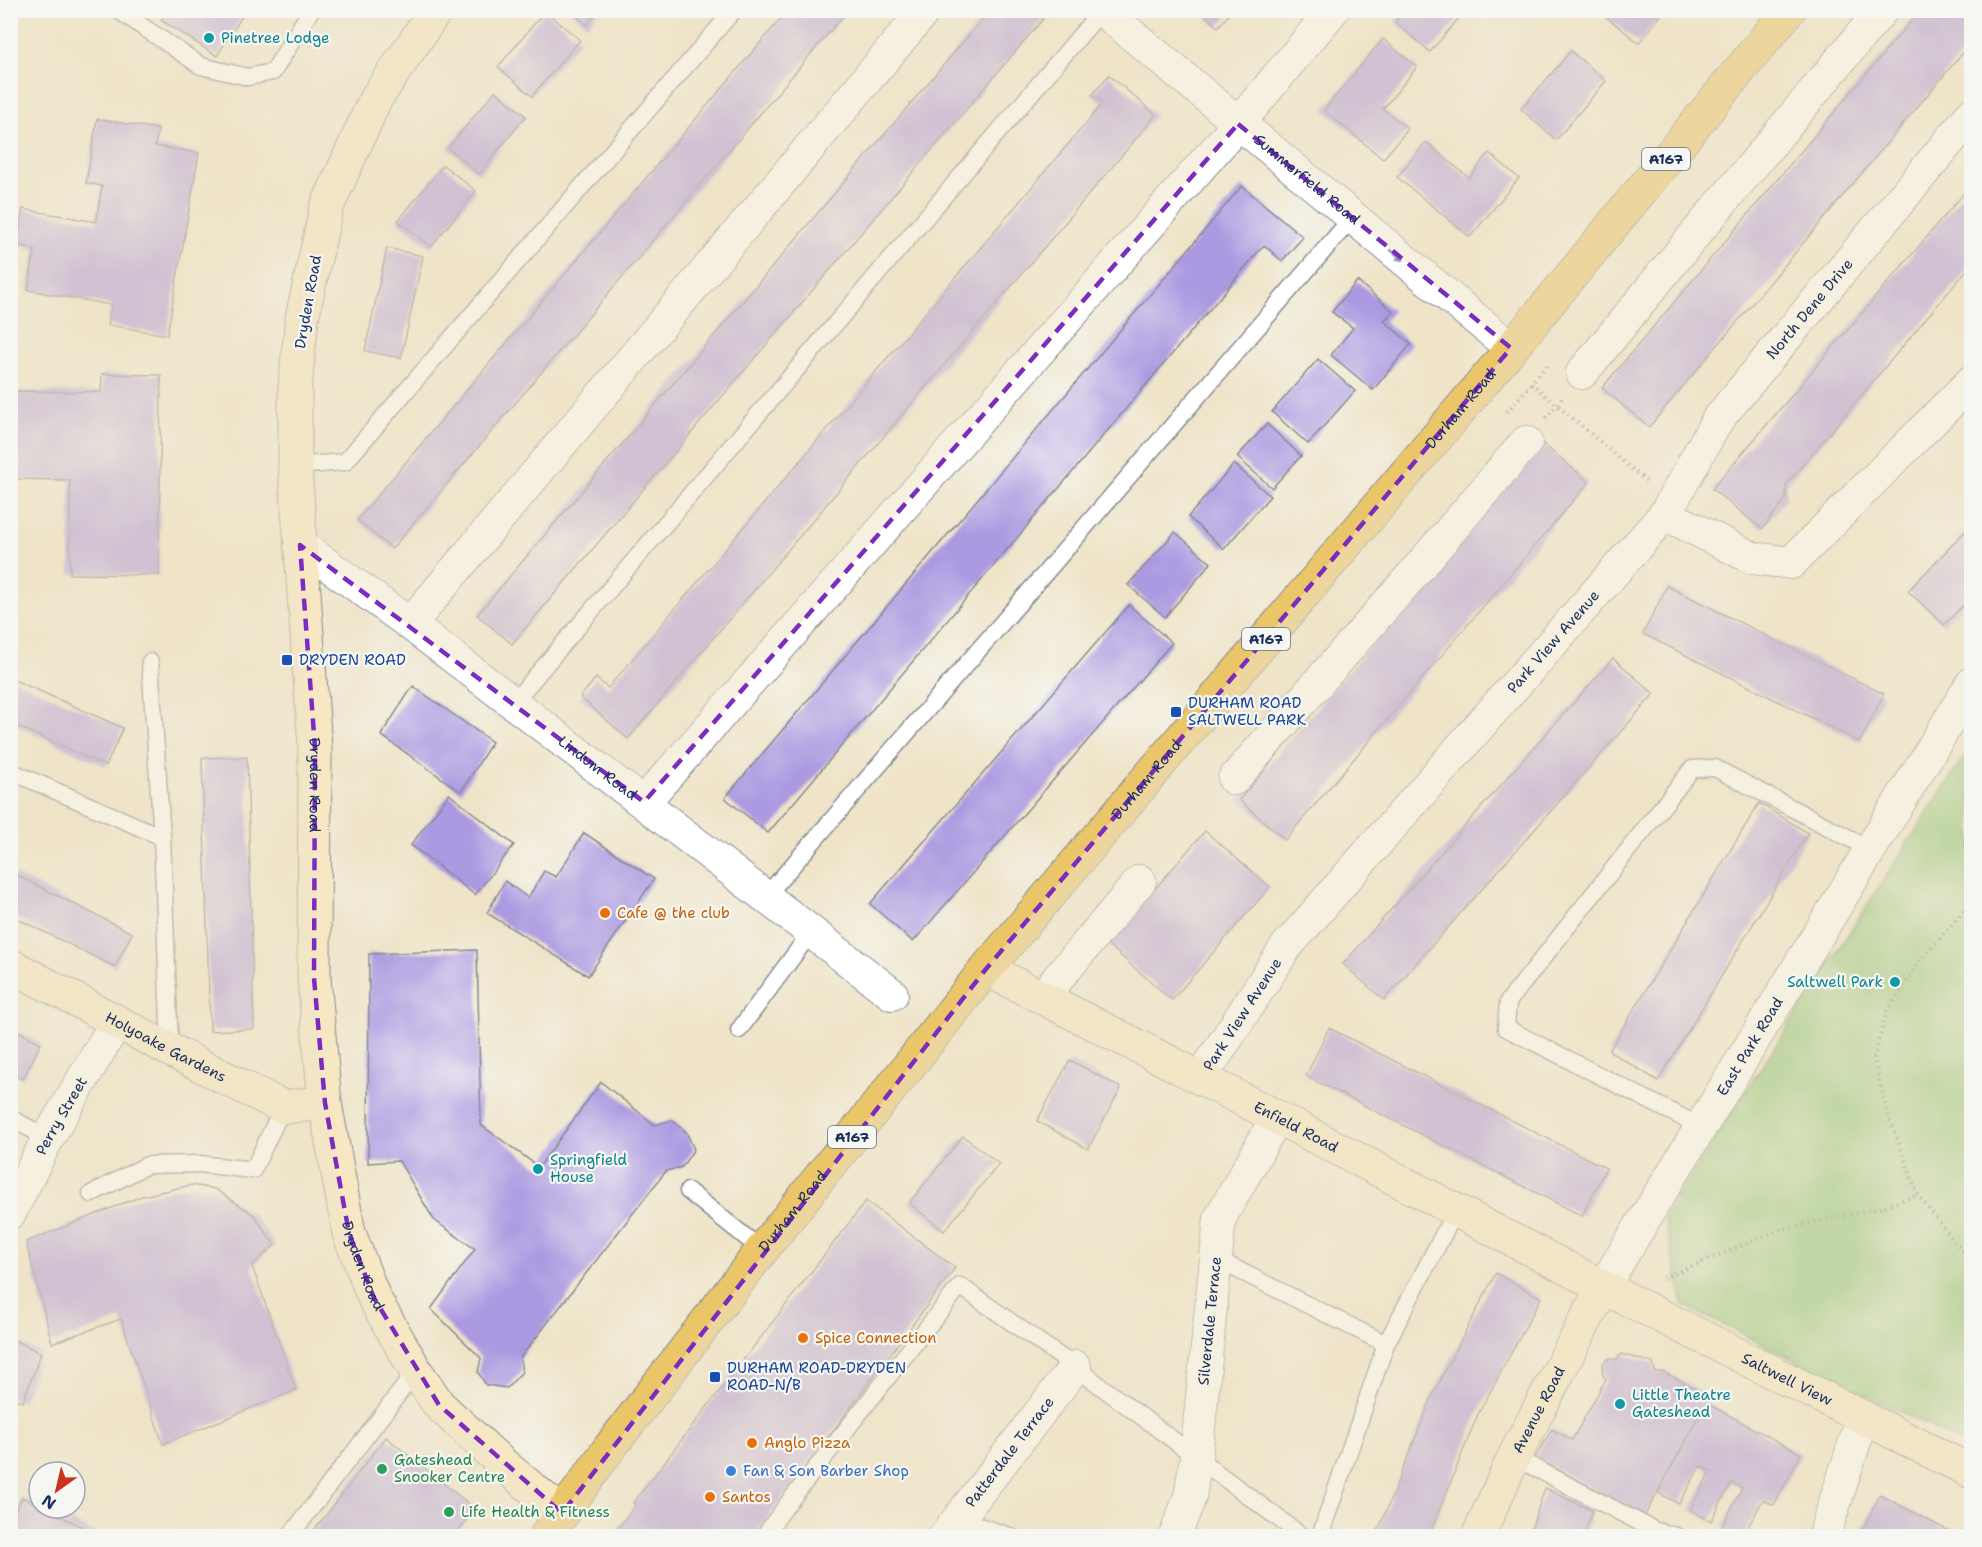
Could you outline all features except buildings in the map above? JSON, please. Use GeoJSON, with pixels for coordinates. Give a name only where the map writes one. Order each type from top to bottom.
{"type":"FeatureCollection","features":[{"type":"Feature","properties":{"kind":"main road","name":"Durham Road"},"geometry":{"type":"LineString","coordinates":[[554,1525],[762,1250],[986,969],[1511,348],[1789,10]]}},
{"type":"Feature","properties":{"kind":"street","name":"Dryden Road"},"geometry":{"type":"LineString","coordinates":[[436,10],[375,100],[326,209],[302,318],[295,386],[295,466],[315,748],[314,978],[325,1103],[349,1233],[374,1298],[416,1371],[439,1405],[505,1466],[554,1525]]}},
{"type":"Feature","properties":{"kind":"street"},"geometry":{"type":"LineString","coordinates":[[410,624],[925,10]]}},
{"type":"Feature","properties":{"kind":"street","name":"Summerfield Road"},"geometry":{"type":"LineString","coordinates":[[1102,10],[1511,348]]}},
{"type":"Feature","properties":{"kind":"street"},"geometry":{"type":"LineString","coordinates":[[644,802],[1238,124],[1333,10]]}},
{"type":"Feature","properties":{"kind":"street"},"geometry":{"type":"LineString","coordinates":[[1582,373],[1882,10]]}},
{"type":"Feature","properties":{"kind":"street","name":"North Dene Drive"},"geometry":{"type":"LineString","coordinates":[[1667,508],[1718,419],[1971,114]]}},
{"type":"Feature","properties":{"kind":"street"},"geometry":{"type":"LineString","coordinates":[[1667,508],[1752,558],[1791,562],[1971,381]]}},
{"type":"Feature","properties":{"kind":"street"},"geometry":{"type":"LineString","coordinates":[[1234,779],[1526,442]]}},
{"type":"Feature","properties":{"kind":"street","name":"Park View Avenue"},"geometry":{"type":"LineString","coordinates":[[1201,1078],[1286,946],[1667,508]]}},
{"type":"Feature","properties":{"kind":"street","name":"Lindum Road"},"geometry":{"type":"LineString","coordinates":[[300,545],[410,624],[891,994]]}},
{"type":"Feature","properties":{"kind":"street","name":"East Park Road"},"geometry":{"type":"LineString","coordinates":[[1612,1291],[1701,1128],[1971,683]]}},
{"type":"Feature","properties":{"kind":"street"},"geometry":{"type":"LineString","coordinates":[[1042,997],[1140,881]]}},
{"type":"Feature","properties":{"kind":"street","name":"Holyoake Gardens"},"geometry":{"type":"LineString","coordinates":[[10,965],[283,1107]]}},
{"type":"Feature","properties":{"kind":"street","name":"Enfield Road"},"geometry":{"type":"LineString","coordinates":[[986,969],[1612,1291]]}},
{"type":"Feature","properties":{"kind":"street","name":"Perry Street"},"geometry":{"type":"LineString","coordinates":[[10,1213],[48,1138],[117,1021]]}},
{"type":"Feature","properties":{"kind":"street"},"geometry":{"type":"LineString","coordinates":[[283,1107],[325,1103]]}},
{"type":"Feature","properties":{"kind":"street","name":"Silverdale Terrace"},"geometry":{"type":"LineString","coordinates":[[1175,1536],[1190,1497],[1196,1457],[1220,1218],[1277,1117]]}},
{"type":"Feature","properties":{"kind":"street","name":"Saltwell View"},"geometry":{"type":"LineString","coordinates":[[1612,1291],[1971,1472]]}},
{"type":"Feature","properties":{"kind":"street","name":"Avenue Road"},"geometry":{"type":"LineString","coordinates":[[1478,1536],[1515,1457],[1612,1291]]}},
{"type":"Feature","properties":{"kind":"street","name":"Patterdale Terrace"},"geometry":{"type":"LineString","coordinates":[[952,1528],[1075,1367]]}},
{"type":"Feature","properties":{"kind":"street"},"geometry":{"type":"LineString","coordinates":[[1824,1536],[1863,1417]]}},
{"type":"Feature","properties":{"kind":"lane"},"geometry":{"type":"LineString","coordinates":[[118,10],[201,66],[248,77],[273,72],[311,10]]}},
{"type":"Feature","properties":{"kind":"lane"},"geometry":{"type":"LineString","coordinates":[[295,466],[345,462],[734,10]]}},
{"type":"Feature","properties":{"kind":"lane"},"geometry":{"type":"LineString","coordinates":[[513,703],[1102,10]]}},
{"type":"Feature","properties":{"kind":"lane"},"geometry":{"type":"LineString","coordinates":[[766,896],[1352,218]]}},
{"type":"Feature","properties":{"kind":"lane"},"geometry":{"type":"LineString","coordinates":[[150,662],[162,837],[170,1050]]}},
{"type":"Feature","properties":{"kind":"lane"},"geometry":{"type":"LineString","coordinates":[[1701,1128],[1506,1028],[1508,1002],[1692,769],[1715,768],[1870,849]]}},
{"type":"Feature","properties":{"kind":"lane"},"geometry":{"type":"LineString","coordinates":[[10,771],[162,837]]}},
{"type":"Feature","properties":{"kind":"lane"},"geometry":{"type":"LineString","coordinates":[[739,1030],[811,932]]}},
{"type":"Feature","properties":{"kind":"lane"},"geometry":{"type":"LineString","coordinates":[[91,1194],[147,1165],[199,1164],[253,1170],[283,1107]]}},
{"type":"Feature","properties":{"kind":"lane"},"geometry":{"type":"LineString","coordinates":[[10,1118],[48,1138]]}},
{"type":"Feature","properties":{"kind":"lane"},"geometry":{"type":"LineString","coordinates":[[688,1191],[762,1250]]}},
{"type":"Feature","properties":{"kind":"lane"},"geometry":{"type":"LineString","coordinates":[[1320,1536],[1386,1344],[1456,1210]]}},
{"type":"Feature","properties":{"kind":"lane"},"geometry":{"type":"LineString","coordinates":[[1216,1259],[1386,1344]]}},
{"type":"Feature","properties":{"kind":"lane"},"geometry":{"type":"LineString","coordinates":[[764,1536],[960,1286],[1075,1367],[1302,1536]]}},
{"type":"Feature","properties":{"kind":"lane"},"geometry":{"type":"LineString","coordinates":[[290,1536],[416,1371]]}},
{"type":"Feature","properties":{"kind":"lane"},"geometry":{"type":"LineString","coordinates":[[1515,1457],[1655,1534],[1676,1536]]}},
{"type":"Feature","properties":{"kind":"lane"},"geometry":{"type":"LineString","coordinates":[[952,1528],[1010,1536]]}},
{"type":"Feature","properties":{"kind":"path"},"geometry":{"type":"LineString","coordinates":[[1557,404],[1667,508]]}},
{"type":"Feature","properties":{"kind":"path"},"geometry":{"type":"LineString","coordinates":[[1971,902],[1921,959],[1898,994],[1887,1012],[1874,1058],[1887,1112],[1918,1195],[1971,1264]]}},
{"type":"Feature","properties":{"kind":"path"},"geometry":{"type":"LineString","coordinates":[[1612,1291],[1782,1229],[1876,1209],[1918,1195]]}},
{"type":"Feature","properties":{"kind":"highlighted area"},"geometry":{"type":"Polygon","coordinates":[[[1238,124],[1511,348],[986,969],[562,1513],[439,1405],[374,1298],[349,1233],[325,1103],[314,978],[315,748],[300,545],[644,802],[1238,124]]]}},
{"type":"Feature","properties":{"kind":"green space","name":"Saltwell Park"},"geometry":{"type":"Polygon","coordinates":[[[1971,746],[1971,1447],[1683,1305],[1664,1217],[1971,746]]]}},
{"type":"Feature","properties":{"kind":"place","name":"Pinetree Lodge"},"geometry":{"type":"Point","coordinates":[209,38]}},
{"type":"Feature","properties":{"kind":"place","name":"DRYDEN ROAD"},"geometry":{"type":"Point","coordinates":[287,660]}},
{"type":"Feature","properties":{"kind":"place","name":"DURHAM ROAD SALTWELL PARK"},"geometry":{"type":"Point","coordinates":[1176,712]}},
{"type":"Feature","properties":{"kind":"place","name":"Cafe @ the club"},"geometry":{"type":"Point","coordinates":[605,913]}},
{"type":"Feature","properties":{"kind":"place","name":"Saltwell Park"},"geometry":{"type":"Point","coordinates":[1895,982]}},
{"type":"Feature","properties":{"kind":"place","name":"Springfield House"},"geometry":{"type":"Point","coordinates":[538,1169]}},
{"type":"Feature","properties":{"kind":"place","name":"Spice Connection"},"geometry":{"type":"Point","coordinates":[803,1338]}},
{"type":"Feature","properties":{"kind":"place","name":"DURHAM ROAD-DRYDEN ROAD-N/B"},"geometry":{"type":"Point","coordinates":[715,1377]}},
{"type":"Feature","properties":{"kind":"place","name":"Little Theatre Gateshead"},"geometry":{"type":"Point","coordinates":[1620,1404]}},
{"type":"Feature","properties":{"kind":"place","name":"Anglo Pizza"},"geometry":{"type":"Point","coordinates":[752,1443]}},
{"type":"Feature","properties":{"kind":"place","name":"Gateshead Snooker Centre"},"geometry":{"type":"Point","coordinates":[382,1469]}},
{"type":"Feature","properties":{"kind":"place","name":"Fan & Son Barber Shop"},"geometry":{"type":"Point","coordinates":[731,1471]}},
{"type":"Feature","properties":{"kind":"place","name":"Santos"},"geometry":{"type":"Point","coordinates":[710,1497]}},
{"type":"Feature","properties":{"kind":"place","name":"Life Health & Fitness"},"geometry":{"type":"Point","coordinates":[449,1512]}}]}
